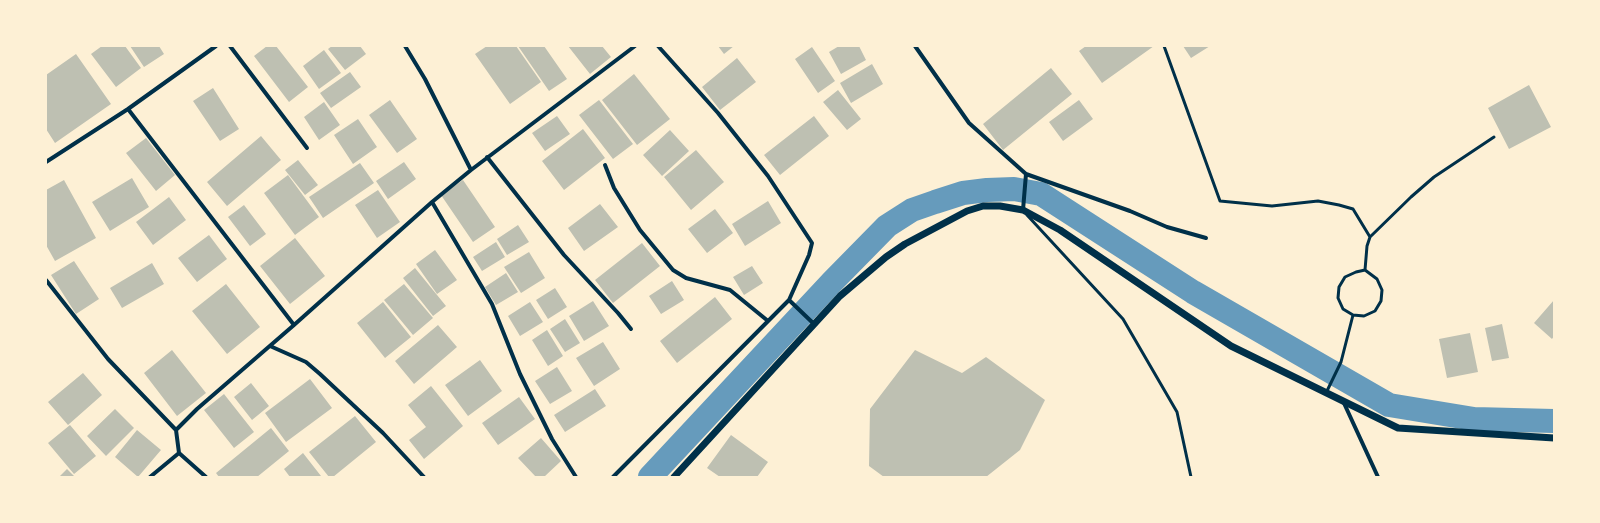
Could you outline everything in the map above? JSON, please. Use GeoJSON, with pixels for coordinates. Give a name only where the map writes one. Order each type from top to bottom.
{"type":"FeatureCollection","features":[{"type":"Feature","properties":{"kind":"street"},"geometry":{"type":"LineString","coordinates":[[46,162],[128,109],[216,46]]}},
{"type":"Feature","properties":{"kind":"street"},"geometry":{"type":"LineString","coordinates":[[230,46],[307,148]]}},
{"type":"Feature","properties":{"kind":"street"},"geometry":{"type":"LineString","coordinates":[[405,46],[425,79],[470,170]]}},
{"type":"Feature","properties":{"kind":"street"},"geometry":{"type":"LineString","coordinates":[[176,430],[197,409],[470,170],[635,46]]}},
{"type":"Feature","properties":{"kind":"street"},"geometry":{"type":"LineString","coordinates":[[613,477],[789,300],[809,255],[812,244],[768,176],[718,113],[658,46]]}},
{"type":"Feature","properties":{"kind":"street"},"geometry":{"type":"LineString","coordinates":[[916,46],[969,123],[1026,174],[1123,208],[1167,227],[1206,238]]}},
{"type":"Feature","properties":{"kind":"street"},"geometry":{"type":"LineString","coordinates":[[128,109],[294,325]]}},
{"type":"Feature","properties":{"kind":"street"},"geometry":{"type":"LineString","coordinates":[[487,157],[564,254],[631,329]]}},
{"type":"Feature","properties":{"kind":"street"},"geometry":{"type":"LineString","coordinates":[[605,165],[614,188],[640,230],[673,270],[686,278],[730,290],[768,321]]}},
{"type":"Feature","properties":{"kind":"street"},"geometry":{"type":"LineString","coordinates":[[1023,210],[1026,174]]}},
{"type":"Feature","properties":{"kind":"street"},"geometry":{"type":"LineString","coordinates":[[432,202],[492,304],[520,374],[552,439],[576,477]]}},
{"type":"Feature","properties":{"kind":"street"},"geometry":{"type":"LineString","coordinates":[[674,477],[812,322],[840,296],[886,257],[905,244],[967,210],[984,206],[1000,206],[1023,210],[1060,230],[1231,346],[1398,428],[1554,438]]}},
{"type":"Feature","properties":{"kind":"street"},"geometry":{"type":"LineString","coordinates":[[46,280],[108,359],[176,430],[179,453],[206,477]]}},
{"type":"Feature","properties":{"kind":"street"},"geometry":{"type":"LineString","coordinates":[[789,300],[812,322]]}},
{"type":"Feature","properties":{"kind":"street"},"geometry":{"type":"LineString","coordinates":[[270,346],[306,362],[383,433],[424,477]]}},
{"type":"Feature","properties":{"kind":"street"},"geometry":{"type":"LineString","coordinates":[[1343,401],[1378,477]]}},
{"type":"Feature","properties":{"kind":"street"},"geometry":{"type":"LineString","coordinates":[[150,477],[179,453]]}},
{"type":"Feature","properties":{"kind":"lane"},"geometry":{"type":"LineString","coordinates":[[1164,46],[1220,201],[1272,206],[1318,201],[1339,205],[1353,209],[1370,237]]}},
{"type":"Feature","properties":{"kind":"lane"},"geometry":{"type":"LineString","coordinates":[[1365,270],[1367,246],[1370,237],[1434,177],[1494,137]]}},
{"type":"Feature","properties":{"kind":"lane"},"geometry":{"type":"LineString","coordinates":[[1023,210],[1123,319],[1177,412],[1191,477]]}},
{"type":"Feature","properties":{"kind":"lane"},"geometry":{"type":"LineString","coordinates":[[1365,270],[1377,279],[1382,290],[1381,302],[1375,311],[1364,316],[1352,315],[1343,309],[1338,298],[1339,287],[1346,277],[1356,272],[1365,270]]}},
{"type":"Feature","properties":{"kind":"lane"},"geometry":{"type":"LineString","coordinates":[[1326,393],[1339,366],[1352,315]]}},
{"type":"Feature","properties":{"kind":"building"},"geometry":{"type":"Polygon","coordinates":[[[102,46],[125,46],[141,68],[116,87],[91,54],[102,46]]]}},
{"type":"Feature","properties":{"kind":"building"},"geometry":{"type":"Polygon","coordinates":[[[130,46],[159,46],[164,54],[144,67],[130,46]]]}},
{"type":"Feature","properties":{"kind":"building"},"geometry":{"type":"Polygon","coordinates":[[[267,46],[276,46],[308,87],[289,102],[254,56],[267,46]]]}},
{"type":"Feature","properties":{"kind":"building"},"geometry":{"type":"Polygon","coordinates":[[[332,46],[360,46],[366,54],[345,70],[328,49],[332,46]]]}},
{"type":"Feature","properties":{"kind":"building"},"geometry":{"type":"Polygon","coordinates":[[[487,46],[516,46],[541,82],[510,104],[475,54],[487,46]]]}},
{"type":"Feature","properties":{"kind":"building"},"geometry":{"type":"Polygon","coordinates":[[[518,46],[544,46],[567,79],[549,91],[518,46]]]}},
{"type":"Feature","properties":{"kind":"building"},"geometry":{"type":"Polygon","coordinates":[[[568,46],[602,46],[611,57],[590,74],[568,46]]]}},
{"type":"Feature","properties":{"kind":"building"},"geometry":{"type":"Polygon","coordinates":[[[718,46],[734,46],[724,54],[718,46]]]}},
{"type":"Feature","properties":{"kind":"building"},"geometry":{"type":"Polygon","coordinates":[[[839,46],[859,46],[866,60],[841,74],[829,52],[839,46]]]}},
{"type":"Feature","properties":{"kind":"building"},"geometry":{"type":"Polygon","coordinates":[[[1086,46],[1154,46],[1102,83],[1079,51],[1086,46]]]}},
{"type":"Feature","properties":{"kind":"building"},"geometry":{"type":"Polygon","coordinates":[[[1183,46],[1210,46],[1191,58],[1183,46]]]}},
{"type":"Feature","properties":{"kind":"building"},"geometry":{"type":"Polygon","coordinates":[[[812,47],[835,81],[818,93],[795,59],[812,47]]]}},
{"type":"Feature","properties":{"kind":"building"},"geometry":{"type":"Polygon","coordinates":[[[324,50],[341,73],[319,89],[303,66],[324,50]]]}},
{"type":"Feature","properties":{"kind":"building"},"geometry":{"type":"Polygon","coordinates":[[[76,54],[111,104],[55,143],[46,129],[46,75],[76,54]]]}},
{"type":"Feature","properties":{"kind":"building"},"geometry":{"type":"Polygon","coordinates":[[[737,58],[756,82],[720,110],[702,87],[737,58]]]}},
{"type":"Feature","properties":{"kind":"building"},"geometry":{"type":"Polygon","coordinates":[[[872,64],[883,84],[851,103],[840,83],[872,64]]]}},
{"type":"Feature","properties":{"kind":"building"},"geometry":{"type":"Polygon","coordinates":[[[1051,68],[1072,94],[1003,150],[983,124],[1051,68]]]}},
{"type":"Feature","properties":{"kind":"building"},"geometry":{"type":"Polygon","coordinates":[[[350,72],[361,87],[331,108],[320,93],[350,72]]]}},
{"type":"Feature","properties":{"kind":"building"},"geometry":{"type":"Polygon","coordinates":[[[634,74],[670,119],[637,145],[602,100],[634,74]]]}},
{"type":"Feature","properties":{"kind":"building"},"geometry":{"type":"Polygon","coordinates":[[[1529,85],[1551,127],[1509,149],[1488,108],[1529,85]]]}},
{"type":"Feature","properties":{"kind":"building"},"geometry":{"type":"Polygon","coordinates":[[[213,88],[239,129],[220,141],[193,101],[213,88]]]}},
{"type":"Feature","properties":{"kind":"building"},"geometry":{"type":"Polygon","coordinates":[[[838,90],[861,119],[847,130],[823,102],[838,90]]]}},
{"type":"Feature","properties":{"kind":"building"},"geometry":{"type":"Polygon","coordinates":[[[390,100],[417,139],[397,153],[369,115],[390,100]]]}},
{"type":"Feature","properties":{"kind":"building"},"geometry":{"type":"Polygon","coordinates":[[[599,100],[633,144],[613,159],[579,115],[599,100]]]}},
{"type":"Feature","properties":{"kind":"building"},"geometry":{"type":"Polygon","coordinates":[[[1079,100],[1093,119],[1063,141],[1049,122],[1079,100]]]}},
{"type":"Feature","properties":{"kind":"building"},"geometry":{"type":"Polygon","coordinates":[[[324,102],[340,125],[319,140],[304,117],[324,102]]]}},
{"type":"Feature","properties":{"kind":"building"},"geometry":{"type":"Polygon","coordinates":[[[557,116],[570,134],[545,151],[532,133],[557,116]]]}},
{"type":"Feature","properties":{"kind":"building"},"geometry":{"type":"Polygon","coordinates":[[[814,116],[829,136],[780,175],[764,155],[814,116]]]}},
{"type":"Feature","properties":{"kind":"building"},"geometry":{"type":"Polygon","coordinates":[[[358,119],[377,147],[353,164],[334,135],[358,119]]]}},
{"type":"Feature","properties":{"kind":"building"},"geometry":{"type":"Polygon","coordinates":[[[583,129],[605,158],[564,190],[542,161],[583,129]]]}},
{"type":"Feature","properties":{"kind":"building"},"geometry":{"type":"Polygon","coordinates":[[[670,130],[689,151],[662,176],[643,155],[670,130]]]}},
{"type":"Feature","properties":{"kind":"building"},"geometry":{"type":"Polygon","coordinates":[[[261,136],[281,160],[227,206],[207,182],[261,136]]]}},
{"type":"Feature","properties":{"kind":"building"},"geometry":{"type":"Polygon","coordinates":[[[146,138],[175,175],[156,191],[126,153],[146,138]]]}},
{"type":"Feature","properties":{"kind":"building"},"geometry":{"type":"Polygon","coordinates":[[[696,150],[724,182],[691,210],[664,177],[696,150]]]}},
{"type":"Feature","properties":{"kind":"building"},"geometry":{"type":"Polygon","coordinates":[[[298,160],[318,185],[305,195],[285,170],[298,160]]]}},
{"type":"Feature","properties":{"kind":"building"},"geometry":{"type":"Polygon","coordinates":[[[404,162],[416,179],[388,199],[376,181],[404,162]]]}},
{"type":"Feature","properties":{"kind":"building"},"geometry":{"type":"Polygon","coordinates":[[[360,163],[374,183],[323,218],[309,197],[360,163]]]}},
{"type":"Feature","properties":{"kind":"building"},"geometry":{"type":"Polygon","coordinates":[[[288,175],[319,217],[295,235],[264,193],[288,175]]]}},
{"type":"Feature","properties":{"kind":"building"},"geometry":{"type":"Polygon","coordinates":[[[132,178],[149,207],[110,231],[92,202],[132,178]]]}},
{"type":"Feature","properties":{"kind":"building"},"geometry":{"type":"Polygon","coordinates":[[[64,180],[96,238],[55,261],[46,245],[46,190],[64,180]]]}},
{"type":"Feature","properties":{"kind":"building"},"geometry":{"type":"Polygon","coordinates":[[[463,180],[495,227],[473,242],[441,195],[463,180]]]}},
{"type":"Feature","properties":{"kind":"building"},"geometry":{"type":"Polygon","coordinates":[[[378,190],[400,222],[377,238],[355,205],[378,190]]]}},
{"type":"Feature","properties":{"kind":"building"},"geometry":{"type":"Polygon","coordinates":[[[169,197],[186,220],[153,245],[136,222],[169,197]]]}},
{"type":"Feature","properties":{"kind":"building"},"geometry":{"type":"Polygon","coordinates":[[[768,201],[781,223],[745,246],[732,224],[768,201]]]}},
{"type":"Feature","properties":{"kind":"building"},"geometry":{"type":"Polygon","coordinates":[[[600,204],[618,227],[584,251],[568,228],[600,204]]]}},
{"type":"Feature","properties":{"kind":"building"},"geometry":{"type":"Polygon","coordinates":[[[244,205],[266,234],[250,246],[228,217],[244,205]]]}},
{"type":"Feature","properties":{"kind":"building"},"geometry":{"type":"Polygon","coordinates":[[[715,209],[733,233],[707,253],[688,229],[715,209]]]}},
{"type":"Feature","properties":{"kind":"building"},"geometry":{"type":"Polygon","coordinates":[[[518,225],[529,242],[507,255],[497,239],[518,225]]]}},
{"type":"Feature","properties":{"kind":"building"},"geometry":{"type":"Polygon","coordinates":[[[209,235],[227,259],[197,282],[178,258],[209,235]]]}},
{"type":"Feature","properties":{"kind":"building"},"geometry":{"type":"Polygon","coordinates":[[[295,238],[325,276],[290,304],[260,266],[295,238]]]}},
{"type":"Feature","properties":{"kind":"building"},"geometry":{"type":"Polygon","coordinates":[[[496,242],[505,257],[482,271],[473,257],[496,242]]]}},
{"type":"Feature","properties":{"kind":"building"},"geometry":{"type":"Polygon","coordinates":[[[642,243],[660,266],[613,303],[595,280],[642,243]]]}},
{"type":"Feature","properties":{"kind":"building"},"geometry":{"type":"Polygon","coordinates":[[[435,250],[457,280],[437,294],[416,264],[435,250]]]}},
{"type":"Feature","properties":{"kind":"building"},"geometry":{"type":"Polygon","coordinates":[[[529,252],[545,278],[521,293],[504,267],[529,252]]]}},
{"type":"Feature","properties":{"kind":"building"},"geometry":{"type":"Polygon","coordinates":[[[74,261],[99,299],[76,314],[51,275],[74,261]]]}},
{"type":"Feature","properties":{"kind":"building"},"geometry":{"type":"Polygon","coordinates":[[[152,263],[164,284],[122,308],[110,288],[152,263]]]}},
{"type":"Feature","properties":{"kind":"building"},"geometry":{"type":"Polygon","coordinates":[[[752,266],[763,283],[744,295],[733,277],[752,266]]]}},
{"type":"Feature","properties":{"kind":"building"},"geometry":{"type":"Polygon","coordinates":[[[415,268],[446,306],[433,316],[403,278],[415,268]]]}},
{"type":"Feature","properties":{"kind":"building"},"geometry":{"type":"Polygon","coordinates":[[[506,273],[518,292],[496,305],[485,287],[506,273]]]}},
{"type":"Feature","properties":{"kind":"building"},"geometry":{"type":"Polygon","coordinates":[[[672,281],[684,300],[661,314],[649,296],[672,281]]]}},
{"type":"Feature","properties":{"kind":"building"},"geometry":{"type":"Polygon","coordinates":[[[226,284],[260,327],[227,354],[192,311],[226,284]]]}},
{"type":"Feature","properties":{"kind":"building"},"geometry":{"type":"Polygon","coordinates":[[[404,284],[433,318],[413,335],[384,300],[404,284]]]}},
{"type":"Feature","properties":{"kind":"building"},"geometry":{"type":"Polygon","coordinates":[[[555,288],[567,307],[548,319],[536,300],[555,288]]]}},
{"type":"Feature","properties":{"kind":"building"},"geometry":{"type":"Polygon","coordinates":[[[715,297],[732,319],[677,363],[660,341],[715,297]]]}},
{"type":"Feature","properties":{"kind":"building"},"geometry":{"type":"Polygon","coordinates":[[[1554,300],[1554,336],[1552,339],[1534,323],[1554,300]]]}},
{"type":"Feature","properties":{"kind":"building"},"geometry":{"type":"Polygon","coordinates":[[[593,301],[609,326],[584,341],[569,316],[593,301]]]}},
{"type":"Feature","properties":{"kind":"building"},"geometry":{"type":"Polygon","coordinates":[[[383,302],[411,337],[385,358],[357,323],[383,302]]]}},
{"type":"Feature","properties":{"kind":"building"},"geometry":{"type":"Polygon","coordinates":[[[530,302],[543,322],[520,336],[508,316],[530,302]]]}},
{"type":"Feature","properties":{"kind":"building"},"geometry":{"type":"Polygon","coordinates":[[[565,319],[580,343],[565,352],[550,329],[565,319]]]}},
{"type":"Feature","properties":{"kind":"building"},"geometry":{"type":"Polygon","coordinates":[[[1502,324],[1509,358],[1492,361],[1485,328],[1502,324]]]}},
{"type":"Feature","properties":{"kind":"building"},"geometry":{"type":"Polygon","coordinates":[[[438,325],[457,347],[414,384],[395,361],[438,325]]]}},
{"type":"Feature","properties":{"kind":"building"},"geometry":{"type":"Polygon","coordinates":[[[547,330],[563,356],[548,366],[532,340],[547,330]]]}},
{"type":"Feature","properties":{"kind":"building"},"geometry":{"type":"Polygon","coordinates":[[[1470,333],[1478,372],[1447,378],[1439,339],[1470,333]]]}},
{"type":"Feature","properties":{"kind":"building"},"geometry":{"type":"Polygon","coordinates":[[[603,342],[620,369],[594,386],[576,358],[603,342]]]}},
{"type":"Feature","properties":{"kind":"building"},"geometry":{"type":"Polygon","coordinates":[[[172,350],[206,393],[177,416],[144,373],[172,350]]]}},
{"type":"Feature","properties":{"kind":"building"},"geometry":{"type":"Polygon","coordinates":[[[915,350],[962,373],[986,357],[1045,400],[1020,450],[986,477],[884,477],[869,466],[870,409],[915,350]]]}},
{"type":"Feature","properties":{"kind":"building"},"geometry":{"type":"Polygon","coordinates":[[[480,360],[502,391],[468,416],[445,385],[480,360]]]}},
{"type":"Feature","properties":{"kind":"building"},"geometry":{"type":"Polygon","coordinates":[[[557,367],[572,391],[550,404],[535,381],[557,367]]]}},
{"type":"Feature","properties":{"kind":"building"},"geometry":{"type":"Polygon","coordinates":[[[83,373],[102,395],[68,425],[48,402],[83,373]]]}},
{"type":"Feature","properties":{"kind":"building"},"geometry":{"type":"Polygon","coordinates":[[[310,379],[332,408],[286,442],[265,413],[310,379]]]}},
{"type":"Feature","properties":{"kind":"building"},"geometry":{"type":"Polygon","coordinates":[[[251,383],[269,406],[252,420],[234,397],[251,383]]]}},
{"type":"Feature","properties":{"kind":"building"},"geometry":{"type":"Polygon","coordinates":[[[431,386],[463,426],[424,459],[409,440],[426,427],[408,405],[431,386]]]}},
{"type":"Feature","properties":{"kind":"building"},"geometry":{"type":"Polygon","coordinates":[[[595,389],[606,406],[565,432],[554,415],[595,389]]]}},
{"type":"Feature","properties":{"kind":"building"},"geometry":{"type":"Polygon","coordinates":[[[224,394],[254,432],[234,448],[204,410],[224,394]]]}},
{"type":"Feature","properties":{"kind":"building"},"geometry":{"type":"Polygon","coordinates":[[[519,397],[535,419],[498,445],[482,423],[519,397]]]}},
{"type":"Feature","properties":{"kind":"building"},"geometry":{"type":"Polygon","coordinates":[[[115,409],[134,428],[106,456],[87,436],[115,409]]]}},
{"type":"Feature","properties":{"kind":"building"},"geometry":{"type":"Polygon","coordinates":[[[355,416],[376,442],[333,477],[329,477],[309,452],[355,416]]]}},
{"type":"Feature","properties":{"kind":"building"},"geometry":{"type":"Polygon","coordinates":[[[70,425],[96,456],[74,474],[48,443],[70,425]]]}},
{"type":"Feature","properties":{"kind":"building"},"geometry":{"type":"Polygon","coordinates":[[[271,428],[289,451],[257,477],[219,477],[216,473],[271,428]]]}},
{"type":"Feature","properties":{"kind":"building"},"geometry":{"type":"Polygon","coordinates":[[[137,430],[161,450],[138,477],[115,457],[137,430]]]}},
{"type":"Feature","properties":{"kind":"building"},"geometry":{"type":"Polygon","coordinates":[[[731,435],[768,462],[757,477],[720,477],[707,468],[731,435]]]}},
{"type":"Feature","properties":{"kind":"building"},"geometry":{"type":"Polygon","coordinates":[[[541,438],[561,461],[544,477],[536,477],[518,458],[541,438]]]}},
{"type":"Feature","properties":{"kind":"building"},"geometry":{"type":"Polygon","coordinates":[[[303,453],[321,476],[290,477],[284,469],[303,453]]]}},
{"type":"Feature","properties":{"kind":"building"},"geometry":{"type":"Polygon","coordinates":[[[67,469],[75,477],[59,477],[67,469]]]}},
{"type":"Feature","properties":{"kind":"waterway"},"geometry":{"type":"LineString","coordinates":[[650,477],[832,282],[887,226],[912,210],[963,193],[987,190],[1014,189],[1041,194],[1193,292],[1389,405],[1474,419],[1554,421]]}}]}
